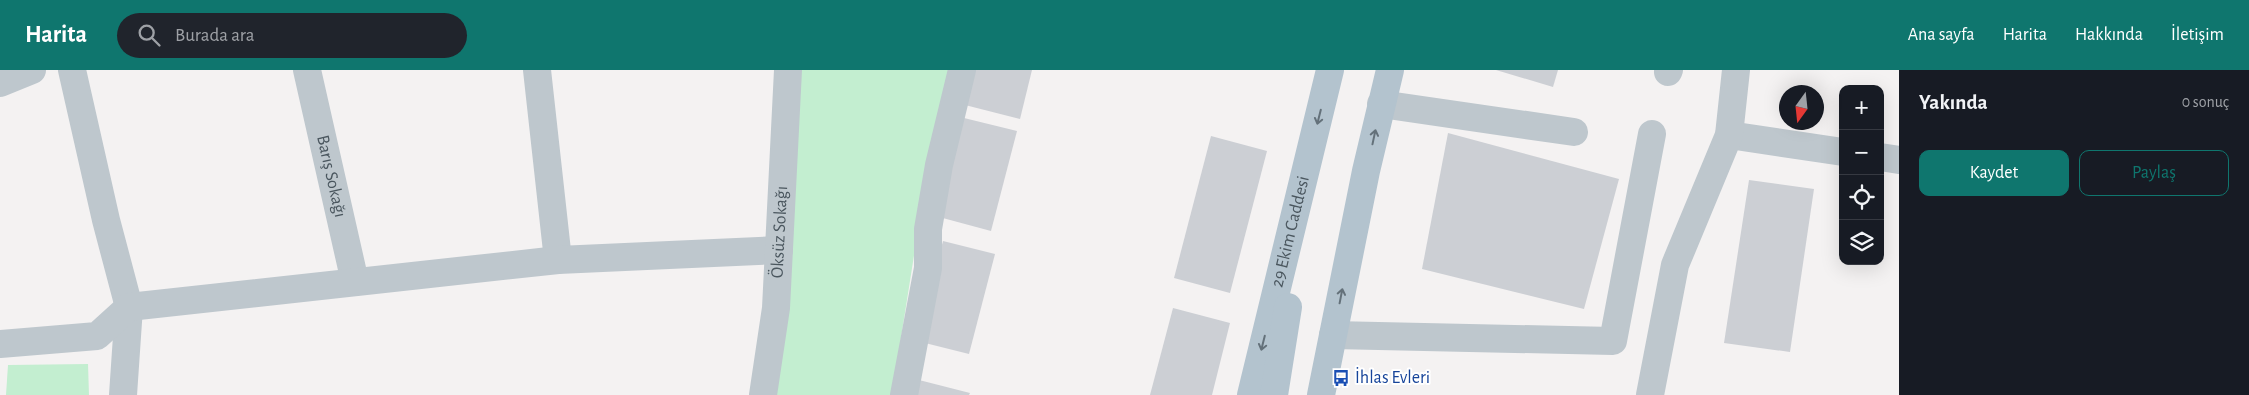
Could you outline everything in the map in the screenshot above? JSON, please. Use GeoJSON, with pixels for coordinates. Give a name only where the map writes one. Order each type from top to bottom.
{"type":"FeatureCollection","features":[{"type":"Feature","properties":{"kind":"main road","name":"29 Ekim Caddesi"},"geometry":{"type":"LineString","coordinates":[[1251,395],[1330,70]]}},
{"type":"Feature","properties":{"kind":"main road"},"geometry":{"type":"LineString","coordinates":[[1321,395],[1381,104],[1390,70]]}},
{"type":"Feature","properties":{"kind":"main road"},"geometry":{"type":"LineString","coordinates":[[1274,395],[1291,291],[1304,179]]}},
{"type":"Feature","properties":{"kind":"street"},"geometry":{"type":"LineString","coordinates":[[0,83],[32,70]]}},
{"type":"Feature","properties":{"kind":"street"},"geometry":{"type":"LineString","coordinates":[[72,70],[106,220],[129,307],[123,395]]}},
{"type":"Feature","properties":{"kind":"street","name":"Barış Sokağı"},"geometry":{"type":"LineString","coordinates":[[307,70],[355,282]]}},
{"type":"Feature","properties":{"kind":"street"},"geometry":{"type":"LineString","coordinates":[[537,70],[558,260]]}},
{"type":"Feature","properties":{"kind":"street","name":"Öksüz Sokağı"},"geometry":{"type":"LineString","coordinates":[[763,395],[776,308],[788,70]]}},
{"type":"Feature","properties":{"kind":"street"},"geometry":{"type":"LineString","coordinates":[[904,395],[928,268],[928,229],[939,165],[962,70]]}},
{"type":"Feature","properties":{"kind":"street"},"geometry":{"type":"LineString","coordinates":[[1650,395],[1675,265],[1729,135],[1736,70]]}},
{"type":"Feature","properties":{"kind":"street"},"geometry":{"type":"LineString","coordinates":[[1381,104],[1574,132]]}},
{"type":"Feature","properties":{"kind":"street"},"geometry":{"type":"LineString","coordinates":[[1333,335],[1613,341],[1652,134]]}},
{"type":"Feature","properties":{"kind":"street"},"geometry":{"type":"LineString","coordinates":[[1729,135],[1839,151]]}},
{"type":"Feature","properties":{"kind":"street"},"geometry":{"type":"LineString","coordinates":[[1884,158],[1899,160]]}},
{"type":"Feature","properties":{"kind":"street"},"geometry":{"type":"LineString","coordinates":[[0,344],[97,336],[129,307],[558,260],[779,250]]}},
{"type":"Feature","properties":{"kind":"green space"},"geometry":{"type":"Polygon","coordinates":[[[797,70],[953,70],[927,173],[892,395],[768,395],[797,70]]]}},
{"type":"Feature","properties":{"kind":"green space"},"geometry":{"type":"Polygon","coordinates":[[[88,364],[89,395],[6,395],[8,365],[88,364]]]}},
{"type":"Feature","properties":{"kind":"building"},"geometry":{"type":"Polygon","coordinates":[[[974,70],[1032,70],[1020,119],[965,105],[974,70]]]}},
{"type":"Feature","properties":{"kind":"building"},"geometry":{"type":"Polygon","coordinates":[[[1496,70],[1558,70],[1553,87],[1496,70]]]}},
{"type":"Feature","properties":{"kind":"building"},"geometry":{"type":"Polygon","coordinates":[[[964,118],[1017,131],[991,231],[939,217],[964,118]]]}},
{"type":"Feature","properties":{"kind":"building"},"geometry":{"type":"Polygon","coordinates":[[[1448,133],[1619,179],[1584,309],[1422,269],[1448,133]]]}},
{"type":"Feature","properties":{"kind":"building"},"geometry":{"type":"Polygon","coordinates":[[[1211,136],[1267,151],[1230,293],[1174,278],[1211,136]]]}},
{"type":"Feature","properties":{"kind":"building"},"geometry":{"type":"Polygon","coordinates":[[[1749,180],[1814,189],[1790,352],[1724,343],[1749,180]]]}},
{"type":"Feature","properties":{"kind":"building"},"geometry":{"type":"Polygon","coordinates":[[[943,241],[995,254],[969,354],[917,341],[943,241]]]}},
{"type":"Feature","properties":{"kind":"building"},"geometry":{"type":"Polygon","coordinates":[[[1173,308],[1230,323],[1212,395],[1150,395],[1173,308]]]}},
{"type":"Feature","properties":{"kind":"building"},"geometry":{"type":"Polygon","coordinates":[[[919,380],[970,393],[969,395],[915,395],[919,380]]]}},
{"type":"Feature","properties":{"kind":"place","name":"İhlas Evleri"},"geometry":{"type":"Point","coordinates":[1341,378]}}]}
